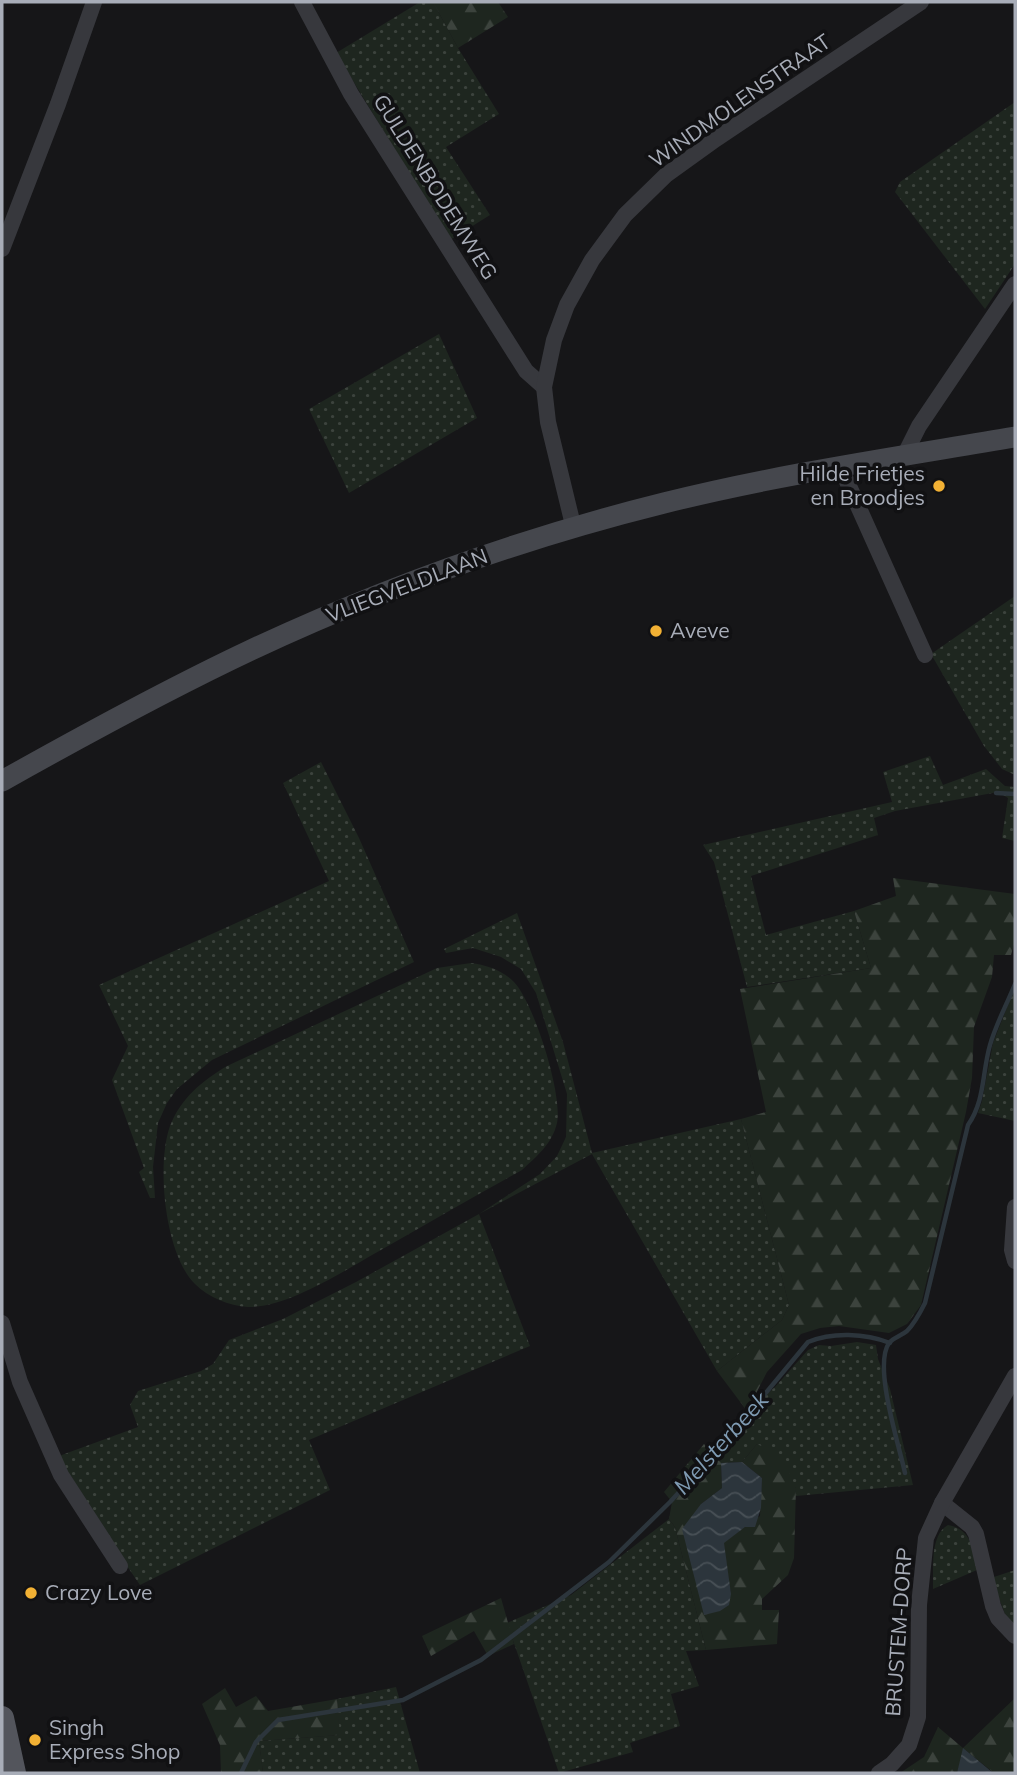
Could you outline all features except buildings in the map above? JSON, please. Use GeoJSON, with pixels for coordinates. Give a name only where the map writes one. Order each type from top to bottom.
{"type":"FeatureCollection","features":[{"type":"Feature","properties":{"kind":"main road","name":"VLIEGVELDLAAN"},"geometry":{"type":"LineString","coordinates":[[2,781],[152,699],[296,629],[468,562],[662,503],[840,466],[1015,436]]}},
{"type":"Feature","properties":{"kind":"main road"},"geometry":{"type":"LineString","coordinates":[[2,1718],[14,1773]]}},
{"type":"Feature","properties":{"kind":"street"},"geometry":{"type":"LineString","coordinates":[[2,249],[94,2]]}},
{"type":"Feature","properties":{"kind":"street","name":"GULDENBODEMWEG"},"geometry":{"type":"LineString","coordinates":[[302,2],[351,94],[526,371],[544,387]]}},
{"type":"Feature","properties":{"kind":"street","name":"WINDMOLENSTRAAT"},"geometry":{"type":"LineString","coordinates":[[573,529],[548,422],[544,387],[554,340],[567,305],[592,260],[625,215],[666,176],[716,139],[920,2]]}},
{"type":"Feature","properties":{"kind":"street"},"geometry":{"type":"LineString","coordinates":[[904,456],[919,426],[1015,284]]}},
{"type":"Feature","properties":{"kind":"street"},"geometry":{"type":"LineString","coordinates":[[840,466],[925,655]]}},
{"type":"Feature","properties":{"kind":"street"},"geometry":{"type":"LineString","coordinates":[[1015,1207],[1012,1250],[1015,1261]]}},
{"type":"Feature","properties":{"kind":"street"},"geometry":{"type":"LineString","coordinates":[[2,1323],[20,1382],[49,1451],[61,1475],[120,1566]]}},
{"type":"Feature","properties":{"kind":"street","name":"BRUSTEM-DORP"},"geometry":{"type":"LineString","coordinates":[[878,1773],[892,1764],[909,1745],[918,1717],[921,1567],[926,1538],[942,1503],[1015,1376]]}},
{"type":"Feature","properties":{"kind":"street"},"geometry":{"type":"LineString","coordinates":[[942,1503],[972,1527],[998,1618],[1015,1636]]}},
{"type":"Feature","properties":{"kind":"green space"},"geometry":{"type":"Polygon","coordinates":[[[420,2],[433,2],[499,114],[446,147],[490,215],[450,240],[336,53],[420,2]]]}},
{"type":"Feature","properties":{"kind":"green space"},"geometry":{"type":"Polygon","coordinates":[[[433,2],[498,2],[508,17],[458,48],[433,2]]]}},
{"type":"Feature","properties":{"kind":"green space"},"geometry":{"type":"Polygon","coordinates":[[[1015,102],[1015,264],[985,309],[895,192],[900,182],[1015,102]]]}},
{"type":"Feature","properties":{"kind":"green space"},"geometry":{"type":"Polygon","coordinates":[[[439,334],[477,418],[349,493],[309,409],[439,334]]]}},
{"type":"Feature","properties":{"kind":"green space"},"geometry":{"type":"Polygon","coordinates":[[[1015,596],[1015,775],[1002,769],[984,746],[931,654],[1015,596]]]}},
{"type":"Feature","properties":{"kind":"green space"},"geometry":{"type":"Polygon","coordinates":[[[930,756],[943,785],[986,769],[1005,786],[1015,787],[1015,841],[1002,838],[1008,798],[998,792],[895,811],[874,818],[878,835],[751,876],[766,935],[854,911],[871,968],[747,987],[714,862],[703,845],[892,802],[883,772],[930,756]]]}},
{"type":"Feature","properties":{"kind":"green space"},"geometry":{"type":"Polygon","coordinates":[[[321,762],[359,838],[414,962],[212,1060],[177,1089],[158,1123],[153,1167],[155,1198],[150,1198],[139,1172],[144,1168],[112,1080],[128,1046],[99,985],[329,881],[283,783],[321,762]]]}},
{"type":"Feature","properties":{"kind":"green space"},"geometry":{"type":"Polygon","coordinates":[[[893,878],[1015,894],[1015,941],[1011,955],[994,955],[992,977],[974,1027],[972,1078],[966,1112],[921,1305],[907,1324],[889,1333],[839,1326],[801,1334],[767,1372],[747,1411],[717,1371],[782,1320],[789,1305],[741,1119],[766,1112],[740,989],[871,968],[854,911],[896,896],[893,878]]]}},
{"type":"Feature","properties":{"kind":"green space"},"geometry":{"type":"Polygon","coordinates":[[[517,913],[563,1042],[592,1153],[741,1119],[789,1305],[782,1320],[717,1371],[592,1154],[479,1214],[540,1174],[557,1156],[566,1137],[567,1094],[536,993],[521,969],[501,957],[473,948],[446,953],[444,949],[517,913]]]}},
{"type":"Feature","properties":{"kind":"green space"},"geometry":{"type":"Polygon","coordinates":[[[471,963],[494,969],[514,982],[538,1028],[556,1092],[558,1110],[555,1130],[543,1149],[522,1170],[339,1274],[282,1301],[241,1306],[226,1303],[200,1289],[176,1253],[170,1232],[164,1185],[166,1143],[170,1126],[186,1099],[201,1084],[227,1066],[437,968],[471,963]]]}},
{"type":"Feature","properties":{"kind":"green space"},"geometry":{"type":"Polygon","coordinates":[[[1015,987],[1015,1121],[978,1113],[993,1043],[1015,987]]]}},
{"type":"Feature","properties":{"kind":"green space"},"geometry":{"type":"Polygon","coordinates":[[[479,1214],[530,1346],[309,1440],[330,1490],[140,1585],[83,1502],[59,1456],[138,1427],[130,1405],[138,1391],[201,1371],[213,1364],[229,1340],[283,1319],[479,1214]]]}},
{"type":"Feature","properties":{"kind":"green space"},"geometry":{"type":"Polygon","coordinates":[[[857,1342],[876,1345],[878,1359],[890,1389],[913,1485],[796,1496],[796,1488],[757,1444],[742,1462],[721,1463],[710,1450],[747,1411],[775,1387],[808,1350],[819,1345],[857,1342]]]}},
{"type":"Feature","properties":{"kind":"green space"},"geometry":{"type":"Polygon","coordinates":[[[704,1444],[721,1463],[722,1488],[701,1504],[731,1594],[723,1543],[760,1516],[762,1478],[742,1462],[757,1444],[776,1453],[796,1488],[794,1558],[788,1575],[762,1599],[762,1610],[779,1610],[777,1644],[706,1650],[675,1527],[669,1519],[672,1502],[664,1492],[704,1444]]]}},
{"type":"Feature","properties":{"kind":"green space"},"geometry":{"type":"Polygon","coordinates":[[[669,1519],[675,1527],[706,1650],[686,1651],[699,1686],[671,1694],[680,1726],[630,1743],[633,1752],[559,1773],[507,1623],[571,1595],[669,1519]]]}},
{"type":"Feature","properties":{"kind":"green space"},"geometry":{"type":"Polygon","coordinates":[[[948,1525],[956,1527],[967,1536],[977,1570],[933,1589],[935,1545],[942,1530],[948,1525]]]}},
{"type":"Feature","properties":{"kind":"green space"},"geometry":{"type":"Polygon","coordinates":[[[1015,1570],[1015,1628],[1005,1614],[991,1578],[1015,1570]]]}},
{"type":"Feature","properties":{"kind":"green space"},"geometry":{"type":"Polygon","coordinates":[[[501,1598],[514,1644],[488,1656],[474,1631],[431,1656],[422,1636],[501,1598]]]}},
{"type":"Feature","properties":{"kind":"green space"},"geometry":{"type":"Polygon","coordinates":[[[396,1687],[420,1773],[263,1773],[259,1741],[339,1735],[337,1699],[396,1687]]]}},
{"type":"Feature","properties":{"kind":"green space"},"geometry":{"type":"Polygon","coordinates":[[[225,1688],[236,1707],[256,1696],[268,1711],[337,1699],[340,1735],[259,1741],[263,1773],[221,1773],[220,1745],[202,1704],[225,1688]]]}},
{"type":"Feature","properties":{"kind":"green space"},"geometry":{"type":"Polygon","coordinates":[[[1015,1698],[1015,1773],[994,1773],[964,1749],[957,1773],[900,1773],[924,1757],[938,1727],[963,1748],[1015,1698]]]}},
{"type":"Feature","properties":{"kind":"water"},"geometry":{"type":"Polygon","coordinates":[[[742,1462],[762,1478],[761,1508],[755,1527],[745,1527],[724,1543],[731,1594],[729,1605],[720,1611],[704,1615],[682,1529],[701,1504],[722,1488],[721,1463],[742,1462]]]}},
{"type":"Feature","properties":{"kind":"water"},"geometry":{"type":"Polygon","coordinates":[[[963,1748],[992,1772],[994,1773],[957,1773],[963,1748]]]}},
{"type":"Feature","properties":{"kind":"waterway"},"geometry":{"type":"LineString","coordinates":[[996,793],[1015,794]]}},
{"type":"Feature","properties":{"kind":"waterway","name":"Melsterbeek"},"geometry":{"type":"LineString","coordinates":[[905,1473],[885,1387],[885,1354],[889,1343],[910,1328],[925,1303],[968,1125],[980,1097],[987,1055],[1015,984]]}},
{"type":"Feature","properties":{"kind":"waterway","name":"Melsterbeek"},"geometry":{"type":"LineString","coordinates":[[241,1773],[256,1742],[278,1720],[403,1700],[481,1660],[609,1562],[670,1502],[726,1441],[808,1342],[849,1335],[890,1343]]}},
{"type":"Feature","properties":{"kind":"place","name":"Hilde Frietjes en Broodjes"},"geometry":{"type":"Point","coordinates":[939,486]}},
{"type":"Feature","properties":{"kind":"place","name":"Aveve"},"geometry":{"type":"Point","coordinates":[656,631]}},
{"type":"Feature","properties":{"kind":"place","name":"Crazy Love"},"geometry":{"type":"Point","coordinates":[31,1593]}},
{"type":"Feature","properties":{"kind":"place","name":"Singh Express Shop"},"geometry":{"type":"Point","coordinates":[35,1740]}}]}
